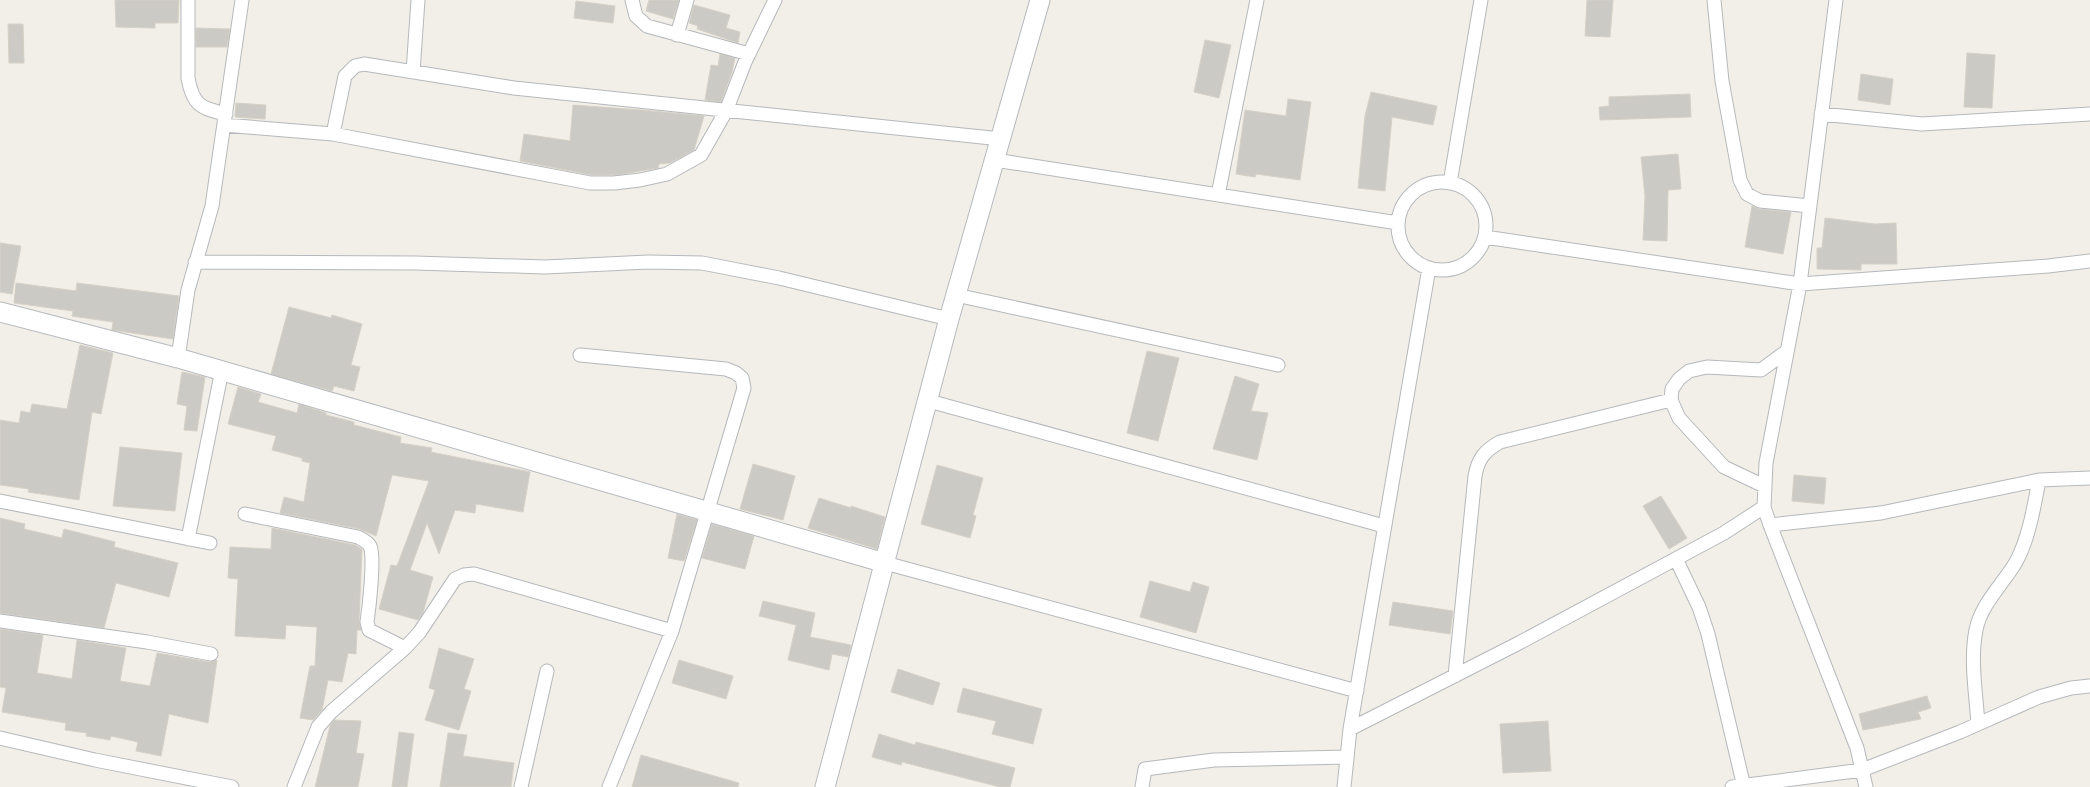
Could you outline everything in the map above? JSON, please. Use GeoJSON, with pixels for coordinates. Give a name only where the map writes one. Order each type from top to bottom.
{"type":"FeatureCollection","features":[{"type":"Feature","properties":{"kind":"street"},"geometry":{"type":"LineString","coordinates":[[188,0],[188,78],[190,90],[195,101],[203,108],[225,120],[333,134],[561,179],[590,183],[614,183],[640,180],[667,174],[693,161],[701,155],[726,111],[749,54],[774,0]]}},
{"type":"Feature","properties":{"kind":"street"},"geometry":{"type":"LineString","coordinates":[[178,358],[188,290],[212,206],[242,0]]}},
{"type":"Feature","properties":{"kind":"street"},"geometry":{"type":"LineString","coordinates":[[414,72],[418,0]]}},
{"type":"Feature","properties":{"kind":"street"},"geometry":{"type":"LineString","coordinates":[[632,0],[636,16],[647,26],[677,36],[749,54]]}},
{"type":"Feature","properties":{"kind":"street"},"geometry":{"type":"LineString","coordinates":[[677,36],[687,0]]}},
{"type":"Feature","properties":{"kind":"street"},"geometry":{"type":"LineString","coordinates":[[825,787],[929,401],[949,319],[1040,0]]}},
{"type":"Feature","properties":{"kind":"street"},"geometry":{"type":"LineString","coordinates":[[1218,195],[1257,0]]}},
{"type":"Feature","properties":{"kind":"street"},"geometry":{"type":"LineString","coordinates":[[1450,183],[1481,0]]}},
{"type":"Feature","properties":{"kind":"street"},"geometry":{"type":"LineString","coordinates":[[1714,0],[1722,80],[1740,180],[1747,194],[1760,201],[1810,206]]}},
{"type":"Feature","properties":{"kind":"street"},"geometry":{"type":"LineString","coordinates":[[1836,0],[1800,284],[1766,463],[1764,507],[1857,748],[1866,787]]}},
{"type":"Feature","properties":{"kind":"street"},"geometry":{"type":"LineString","coordinates":[[333,134],[345,76],[349,70],[355,66],[364,64],[514,88],[1001,139]]}},
{"type":"Feature","properties":{"kind":"street"},"geometry":{"type":"LineString","coordinates":[[1821,114],[1922,124],[2090,114]]}},
{"type":"Feature","properties":{"kind":"street"},"geometry":{"type":"LineString","coordinates":[[995,160],[1398,223]]}},
{"type":"Feature","properties":{"kind":"street"},"geometry":{"type":"LineString","coordinates":[[1435,183],[1450,183],[1464,188],[1475,196],[1483,209],[1486,223],[1485,237],[1480,250],[1470,261],[1457,268],[1443,270],[1429,268],[1416,262],[1405,251],[1399,238],[1398,223],[1401,209],[1409,196],[1421,187],[1435,183]]}},
{"type":"Feature","properties":{"kind":"street"},"geometry":{"type":"LineString","coordinates":[[1485,237],[1800,284],[2048,266],[2090,261]]}},
{"type":"Feature","properties":{"kind":"street"},"geometry":{"type":"LineString","coordinates":[[195,262],[415,263],[545,267],[648,262],[702,264],[779,278],[949,319]]}},
{"type":"Feature","properties":{"kind":"street"},"geometry":{"type":"LineString","coordinates":[[1344,787],[1350,729],[1429,268]]}},
{"type":"Feature","properties":{"kind":"street"},"geometry":{"type":"LineString","coordinates":[[956,295],[1278,365]]}},
{"type":"Feature","properties":{"kind":"street"},"geometry":{"type":"LineString","coordinates":[[0,312],[178,358],[885,563],[1357,691]]}},
{"type":"Feature","properties":{"kind":"street"},"geometry":{"type":"LineString","coordinates":[[1764,486],[1724,467],[1679,418],[1671,400],[1672,389],[1679,379],[1689,371],[1707,367],[1761,370],[1787,351]]}},
{"type":"Feature","properties":{"kind":"street"},"geometry":{"type":"LineString","coordinates":[[580,355],[726,369],[736,372],[742,378],[744,388],[672,631],[609,787]]}},
{"type":"Feature","properties":{"kind":"street"},"geometry":{"type":"LineString","coordinates":[[188,539],[213,368]]}},
{"type":"Feature","properties":{"kind":"street"},"geometry":{"type":"LineString","coordinates":[[1455,676],[1474,476],[1478,462],[1486,449],[1500,442],[1671,400]]}},
{"type":"Feature","properties":{"kind":"street"},"geometry":{"type":"LineString","coordinates":[[929,401],[1384,526]]}},
{"type":"Feature","properties":{"kind":"street"},"geometry":{"type":"LineString","coordinates":[[1770,525],[1881,513],[2039,480],[2090,478]]}},
{"type":"Feature","properties":{"kind":"street"},"geometry":{"type":"LineString","coordinates":[[1978,724],[1974,656],[1976,630],[1980,616],[2016,561],[2030,523],[2039,480]]}},
{"type":"Feature","properties":{"kind":"street"},"geometry":{"type":"LineString","coordinates":[[0,502],[210,543]]}},
{"type":"Feature","properties":{"kind":"street"},"geometry":{"type":"LineString","coordinates":[[1350,729],[1455,676],[1676,559],[1724,533],[1764,507]]}},
{"type":"Feature","properties":{"kind":"street"},"geometry":{"type":"LineString","coordinates":[[244,514],[358,537],[367,542],[371,548],[372,562],[367,622],[369,630],[405,648]]}},
{"type":"Feature","properties":{"kind":"street"},"geometry":{"type":"LineString","coordinates":[[1676,559],[1699,607],[1708,634],[1740,787],[1862,770],[1978,724],[2039,697],[2071,688],[2090,686]]}},
{"type":"Feature","properties":{"kind":"street"},"geometry":{"type":"LineString","coordinates":[[294,787],[318,727],[331,712],[419,634],[455,579],[464,574],[474,574],[672,631]]}},
{"type":"Feature","properties":{"kind":"street"},"geometry":{"type":"LineString","coordinates":[[0,621],[147,642],[210,654]]}},
{"type":"Feature","properties":{"kind":"street"},"geometry":{"type":"LineString","coordinates":[[521,787],[547,672]]}},
{"type":"Feature","properties":{"kind":"street"},"geometry":{"type":"LineString","coordinates":[[0,738],[212,785],[232,787]]}},
{"type":"Feature","properties":{"kind":"street"},"geometry":{"type":"LineString","coordinates":[[1142,787],[1145,769],[1214,760],[1347,757]]}},
{"type":"Feature","properties":{"kind":"building"},"geometry":{"type":"Polygon","coordinates":[[[115,0],[179,0],[178,23],[155,23],[155,28],[116,27],[115,0]]]}},
{"type":"Feature","properties":{"kind":"building"},"geometry":{"type":"Polygon","coordinates":[[[649,0],[679,0],[673,19],[646,11],[649,0]]]}},
{"type":"Feature","properties":{"kind":"building"},"geometry":{"type":"Polygon","coordinates":[[[1587,0],[1613,0],[1610,37],[1585,36],[1587,0]]]}},
{"type":"Feature","properties":{"kind":"building"},"geometry":{"type":"Polygon","coordinates":[[[576,1],[615,6],[613,23],[574,18],[576,1]]]}},
{"type":"Feature","properties":{"kind":"building"},"geometry":{"type":"Polygon","coordinates":[[[694,5],[730,15],[726,28],[740,32],[738,43],[697,29],[698,26],[689,23],[694,5]]]}},
{"type":"Feature","properties":{"kind":"building"},"geometry":{"type":"Polygon","coordinates":[[[8,24],[23,24],[24,63],[9,63],[8,24]]]}},
{"type":"Feature","properties":{"kind":"building"},"geometry":{"type":"Polygon","coordinates":[[[196,28],[230,29],[227,47],[196,47],[196,28]]]}},
{"type":"Feature","properties":{"kind":"building"},"geometry":{"type":"Polygon","coordinates":[[[1205,40],[1231,45],[1219,98],[1194,92],[1205,40]]]}},
{"type":"Feature","properties":{"kind":"building"},"geometry":{"type":"Polygon","coordinates":[[[1967,53],[1995,55],[1992,108],[1964,107],[1967,53]]]}},
{"type":"Feature","properties":{"kind":"building"},"geometry":{"type":"Polygon","coordinates":[[[720,54],[735,58],[732,72],[721,102],[705,100],[711,65],[718,66],[720,54]]]}},
{"type":"Feature","properties":{"kind":"building"},"geometry":{"type":"Polygon","coordinates":[[[1861,74],[1893,79],[1890,105],[1858,100],[1861,74]]]}},
{"type":"Feature","properties":{"kind":"building"},"geometry":{"type":"Polygon","coordinates":[[[1371,92],[1437,106],[1433,125],[1392,117],[1385,191],[1358,188],[1365,116],[1371,92]]]}},
{"type":"Feature","properties":{"kind":"building"},"geometry":{"type":"Polygon","coordinates":[[[1690,94],[1691,117],[1600,120],[1599,107],[1609,106],[1609,97],[1690,94]]]}},
{"type":"Feature","properties":{"kind":"building"},"geometry":{"type":"Polygon","coordinates":[[[1288,99],[1311,102],[1300,180],[1256,174],[1255,177],[1236,174],[1245,110],[1286,116],[1288,99]]]}},
{"type":"Feature","properties":{"kind":"building"},"geometry":{"type":"Polygon","coordinates":[[[236,103],[266,105],[265,119],[235,117],[236,103]]]}},
{"type":"Feature","properties":{"kind":"building"},"geometry":{"type":"Polygon","coordinates":[[[573,105],[704,116],[694,150],[670,163],[659,164],[658,168],[617,175],[591,175],[520,161],[524,134],[570,141],[573,105]]]}},
{"type":"Feature","properties":{"kind":"building"},"geometry":{"type":"Polygon","coordinates":[[[1678,154],[1681,189],[1668,190],[1667,241],[1643,240],[1645,196],[1641,157],[1678,154]]]}},
{"type":"Feature","properties":{"kind":"building"},"geometry":{"type":"Polygon","coordinates":[[[1752,206],[1759,209],[1791,212],[1783,254],[1745,247],[1752,206]]]}},
{"type":"Feature","properties":{"kind":"building"},"geometry":{"type":"Polygon","coordinates":[[[1825,218],[1875,224],[1896,223],[1897,264],[1861,264],[1861,270],[1817,269],[1817,248],[1822,248],[1825,218]]]}},
{"type":"Feature","properties":{"kind":"building"},"geometry":{"type":"Polygon","coordinates":[[[0,243],[21,246],[12,294],[0,292],[0,243]]]}},
{"type":"Feature","properties":{"kind":"building"},"geometry":{"type":"Polygon","coordinates":[[[16,283],[76,291],[77,283],[179,296],[173,339],[112,330],[113,322],[72,316],[73,311],[14,303],[16,283]]]}},
{"type":"Feature","properties":{"kind":"building"},"geometry":{"type":"Polygon","coordinates":[[[289,307],[331,318],[332,315],[362,324],[351,365],[360,367],[354,391],[334,386],[332,391],[271,374],[289,307]]]}},
{"type":"Feature","properties":{"kind":"building"},"geometry":{"type":"Polygon","coordinates":[[[80,345],[113,353],[101,414],[92,412],[79,500],[28,492],[29,489],[0,485],[0,420],[19,423],[21,411],[30,413],[32,404],[67,409],[80,345]]]}},
{"type":"Feature","properties":{"kind":"building"},"geometry":{"type":"Polygon","coordinates":[[[1147,351],[1179,358],[1158,441],[1127,433],[1147,351]]]}},
{"type":"Feature","properties":{"kind":"building"},"geometry":{"type":"Polygon","coordinates":[[[182,372],[205,377],[197,431],[184,430],[187,406],[177,404],[182,372]]]}},
{"type":"Feature","properties":{"kind":"building"},"geometry":{"type":"Polygon","coordinates":[[[1235,376],[1259,384],[1251,411],[1268,413],[1257,460],[1213,449],[1235,376]]]}},
{"type":"Feature","properties":{"kind":"building"},"geometry":{"type":"Polygon","coordinates":[[[238,387],[261,394],[258,402],[297,413],[299,404],[326,413],[326,415],[354,422],[354,425],[401,437],[400,443],[432,448],[431,452],[530,472],[523,512],[476,504],[475,513],[455,510],[439,554],[427,523],[410,570],[433,577],[423,613],[418,620],[379,609],[391,565],[397,566],[429,481],[392,475],[376,536],[360,529],[280,513],[284,497],[304,502],[310,463],[302,461],[302,458],[272,450],[276,436],[228,424],[238,387]]]}},
{"type":"Feature","properties":{"kind":"building"},"geometry":{"type":"Polygon","coordinates":[[[120,447],[182,453],[175,511],[113,506],[120,447]]]}},
{"type":"Feature","properties":{"kind":"building"},"geometry":{"type":"Polygon","coordinates":[[[753,464],[795,476],[783,520],[740,509],[753,464]]]}},
{"type":"Feature","properties":{"kind":"building"},"geometry":{"type":"Polygon","coordinates":[[[937,465],[983,478],[973,515],[976,516],[970,538],[921,524],[937,465]]]}},
{"type":"Feature","properties":{"kind":"building"},"geometry":{"type":"Polygon","coordinates":[[[1794,475],[1826,478],[1824,504],[1792,501],[1794,475]]]}},
{"type":"Feature","properties":{"kind":"building"},"geometry":{"type":"Polygon","coordinates":[[[1661,496],[1687,538],[1669,549],[1643,506],[1661,496]]]}},
{"type":"Feature","properties":{"kind":"building"},"geometry":{"type":"Polygon","coordinates":[[[819,498],[885,517],[877,549],[808,528],[819,498]]]}},
{"type":"Feature","properties":{"kind":"building"},"geometry":{"type":"Polygon","coordinates":[[[677,514],[697,520],[684,561],[668,558],[677,514]]]}},
{"type":"Feature","properties":{"kind":"building"},"geometry":{"type":"Polygon","coordinates":[[[0,518],[25,524],[24,529],[62,538],[64,529],[115,542],[114,547],[178,563],[169,597],[116,583],[104,628],[0,613],[0,518]]]}},
{"type":"Feature","properties":{"kind":"building"},"geometry":{"type":"Polygon","coordinates":[[[712,524],[754,536],[745,569],[702,558],[712,524]]]}},
{"type":"Feature","properties":{"kind":"building"},"geometry":{"type":"Polygon","coordinates":[[[272,528],[355,545],[362,549],[359,621],[361,630],[357,630],[356,654],[348,653],[342,682],[328,680],[322,710],[313,720],[300,718],[310,666],[315,666],[317,627],[286,625],[285,639],[235,636],[238,579],[228,578],[230,547],[271,549],[272,528]]]}},
{"type":"Feature","properties":{"kind":"building"},"geometry":{"type":"Polygon","coordinates":[[[1150,581],[1190,592],[1193,582],[1209,587],[1196,633],[1140,617],[1150,581]]]}},
{"type":"Feature","properties":{"kind":"building"},"geometry":{"type":"Polygon","coordinates":[[[763,601],[815,613],[810,637],[851,645],[848,657],[832,654],[829,670],[788,660],[796,625],[759,616],[763,601]]]}},
{"type":"Feature","properties":{"kind":"building"},"geometry":{"type":"Polygon","coordinates":[[[1393,602],[1453,611],[1450,634],[1389,625],[1393,602]]]}},
{"type":"Feature","properties":{"kind":"building"},"geometry":{"type":"Polygon","coordinates":[[[0,629],[43,635],[37,673],[72,679],[77,640],[126,648],[120,681],[150,686],[157,653],[210,662],[217,660],[208,723],[169,714],[161,756],[136,751],[138,742],[111,736],[110,740],[86,736],[87,733],[65,730],[66,723],[2,712],[6,688],[0,687],[0,629]]]}},
{"type":"Feature","properties":{"kind":"building"},"geometry":{"type":"Polygon","coordinates":[[[439,648],[474,659],[464,689],[471,691],[459,730],[425,720],[435,690],[429,688],[439,648]]]}},
{"type":"Feature","properties":{"kind":"building"},"geometry":{"type":"Polygon","coordinates":[[[679,660],[733,676],[726,699],[672,683],[679,660]]]}},
{"type":"Feature","properties":{"kind":"building"},"geometry":{"type":"Polygon","coordinates":[[[898,669],[940,683],[933,705],[891,692],[898,669]]]}},
{"type":"Feature","properties":{"kind":"building"},"geometry":{"type":"Polygon","coordinates":[[[963,688],[1042,709],[1033,744],[992,734],[996,721],[957,712],[963,688]]]}},
{"type":"Feature","properties":{"kind":"building"},"geometry":{"type":"Polygon","coordinates":[[[1927,696],[1931,708],[1918,712],[1921,719],[1863,730],[1859,714],[1927,696]]]}},
{"type":"Feature","properties":{"kind":"building"},"geometry":{"type":"Polygon","coordinates":[[[334,720],[361,721],[356,753],[364,754],[358,787],[315,787],[330,726],[334,720]]]}},
{"type":"Feature","properties":{"kind":"building"},"geometry":{"type":"Polygon","coordinates":[[[1548,721],[1551,771],[1503,773],[1500,724],[1548,721]]]}},
{"type":"Feature","properties":{"kind":"building"},"geometry":{"type":"Polygon","coordinates":[[[399,732],[414,734],[407,787],[392,787],[399,732]]]}},
{"type":"Feature","properties":{"kind":"building"},"geometry":{"type":"Polygon","coordinates":[[[448,733],[467,735],[463,756],[514,763],[511,787],[440,787],[448,733]]]}},
{"type":"Feature","properties":{"kind":"building"},"geometry":{"type":"Polygon","coordinates":[[[879,734],[915,745],[916,742],[1015,768],[1010,787],[1000,787],[902,762],[901,765],[872,757],[879,734]]]}},
{"type":"Feature","properties":{"kind":"building"},"geometry":{"type":"Polygon","coordinates":[[[641,755],[739,783],[738,787],[632,787],[641,755]]]}}]}
